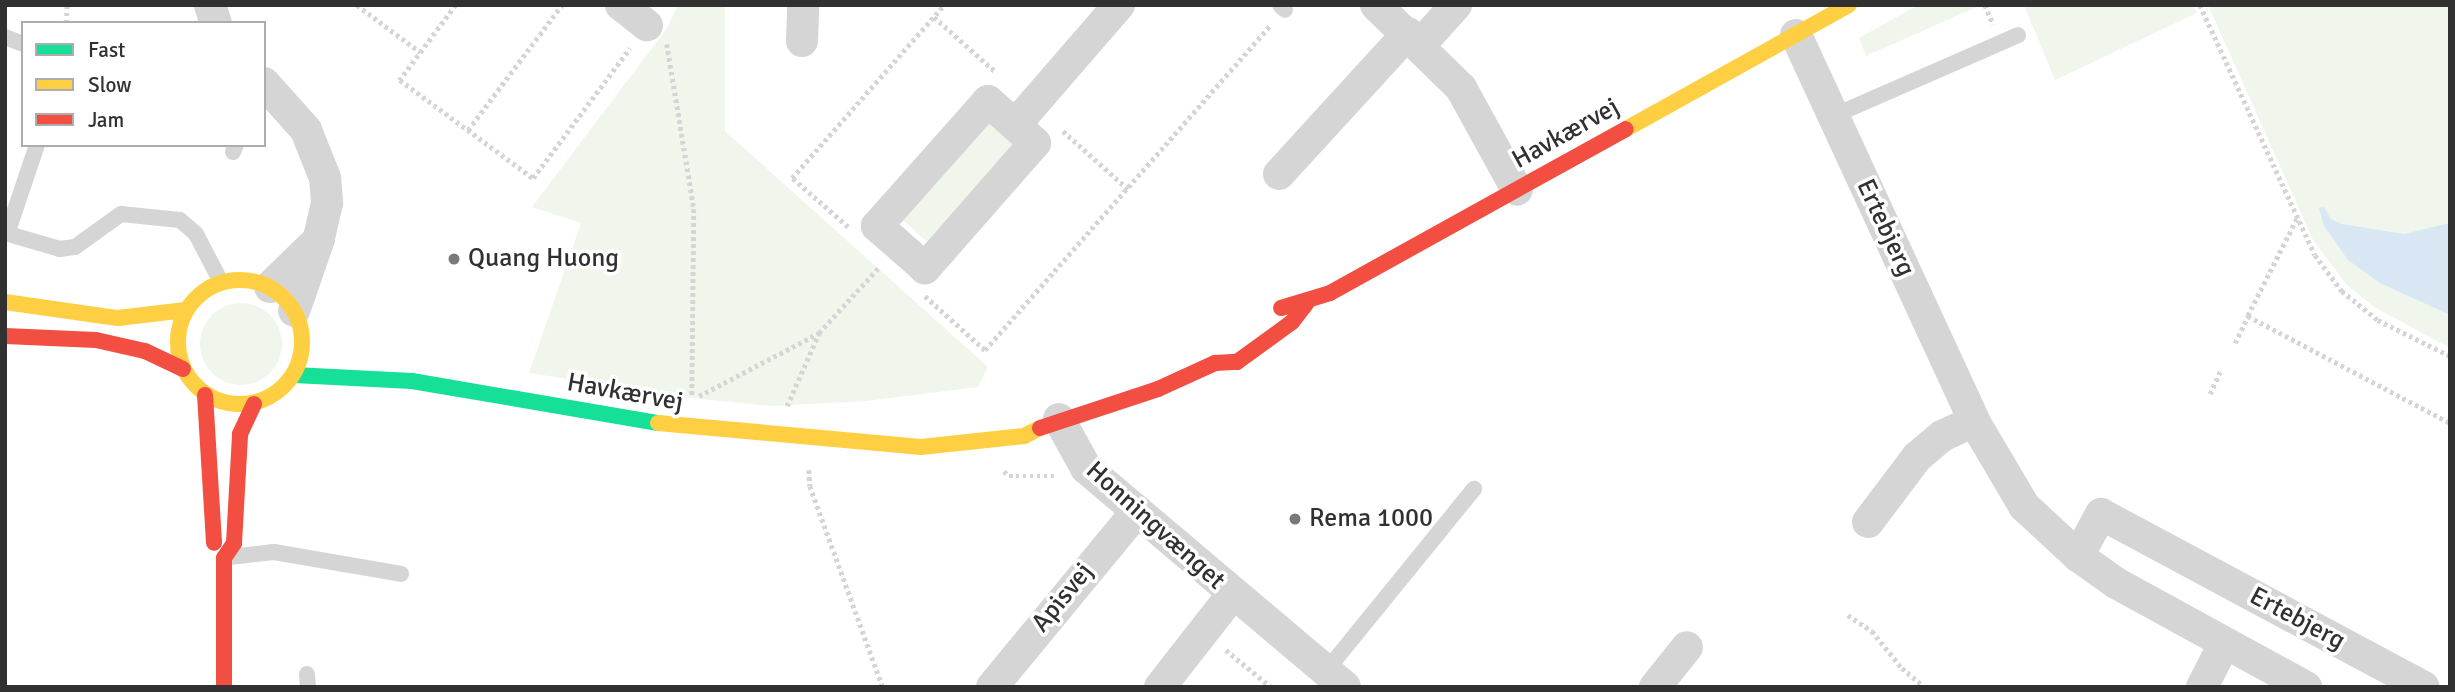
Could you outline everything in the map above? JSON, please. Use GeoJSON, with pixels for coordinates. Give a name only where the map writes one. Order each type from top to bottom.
{"type":"FeatureCollection","features":[{"type":"Feature","properties":{"kind":"street"},"geometry":{"type":"LineString","coordinates":[[802,41],[803,5]]}},
{"type":"Feature","properties":{"kind":"street"},"geometry":{"type":"LineString","coordinates":[[1015,125],[1119,5]]}},
{"type":"Feature","properties":{"kind":"street"},"geometry":{"type":"LineString","coordinates":[[1376,5],[1414,39],[1461,88],[1517,190]]}},
{"type":"Feature","properties":{"kind":"street"},"geometry":{"type":"LineString","coordinates":[[1279,174],[1414,39],[1456,5]]}},
{"type":"Feature","properties":{"kind":"street","name":"Havkærvej"},"geometry":{"type":"LineString","coordinates":[[294,375],[412,382],[685,428],[774,437],[831,438],[921,447],[1024,436],[1046,417],[1158,389],[1215,363],[1237,362],[1292,322],[1306,304],[1849,5]]}},
{"type":"Feature","properties":{"kind":"street","name":"Ertebjerg"},"geometry":{"type":"LineString","coordinates":[[1796,35],[1974,421],[2024,506],[2078,556],[2116,583],[2306,687]]}},
{"type":"Feature","properties":{"kind":"street"},"geometry":{"type":"LineString","coordinates":[[266,85],[291,111],[318,151],[327,203],[319,240],[295,311]]}},
{"type":"Feature","properties":{"kind":"street"},"geometry":{"type":"LineString","coordinates":[[988,101],[1015,125],[1035,143],[925,268],[877,226],[988,101]]}},
{"type":"Feature","properties":{"kind":"street"},"geometry":{"type":"LineString","coordinates":[[270,287],[319,240]]}},
{"type":"Feature","properties":{"kind":"street"},"geometry":{"type":"LineString","coordinates":[[5,336],[96,340],[145,351],[183,369],[205,395],[237,405],[254,404],[270,398],[294,375],[303,343],[295,311],[270,287],[246,280],[221,282],[208,289],[186,310],[177,339],[183,369]]}},
{"type":"Feature","properties":{"kind":"street"},"geometry":{"type":"LineString","coordinates":[[5,302],[118,318],[186,310]]}},
{"type":"Feature","properties":{"kind":"street","name":"Havkærvej"},"geometry":{"type":"LineString","coordinates":[[1263,318],[1287,305],[1306,304]]}},
{"type":"Feature","properties":{"kind":"street","name":"Havkærvej"},"geometry":{"type":"LineString","coordinates":[[1215,363],[1231,342]]}},
{"type":"Feature","properties":{"kind":"street"},"geometry":{"type":"LineString","coordinates":[[303,343],[326,351]]}},
{"type":"Feature","properties":{"kind":"street","name":"Havkærvej"},"geometry":{"type":"LineString","coordinates":[[349,359],[412,382]]}},
{"type":"Feature","properties":{"kind":"street"},"geometry":{"type":"LineString","coordinates":[[205,395],[214,544],[224,558]]}},
{"type":"Feature","properties":{"kind":"street"},"geometry":{"type":"LineString","coordinates":[[224,687],[224,558],[234,543],[240,434],[254,404]]}},
{"type":"Feature","properties":{"kind":"street","name":"Honningvænget"},"geometry":{"type":"LineString","coordinates":[[1046,417],[1086,468],[1232,595],[1335,679]]}},
{"type":"Feature","properties":{"kind":"street"},"geometry":{"type":"LineString","coordinates":[[1868,522],[1917,457],[1942,436],[1974,421]]}},
{"type":"Feature","properties":{"kind":"street","name":"Havkærvej"},"geometry":{"type":"LineString","coordinates":[[831,438],[904,427]]}},
{"type":"Feature","properties":{"kind":"street","name":"Apisvej"},"geometry":{"type":"LineString","coordinates":[[992,687],[1137,511]]}},
{"type":"Feature","properties":{"kind":"street","name":"Ertebjerg"},"geometry":{"type":"LineString","coordinates":[[2078,556],[2101,514],[2424,687]]}},
{"type":"Feature","properties":{"kind":"street","name":"Honningvænget"},"geometry":{"type":"LineString","coordinates":[[1160,687],[1232,595]]}},
{"type":"Feature","properties":{"kind":"street"},"geometry":{"type":"LineString","coordinates":[[2202,687],[2224,644]]}},
{"type":"Feature","properties":{"kind":"street"},"geometry":{"type":"LineString","coordinates":[[1655,687],[1687,647]]}},
{"type":"Feature","properties":{"kind":"lane"},"geometry":{"type":"LineString","coordinates":[[1833,116],[2018,35]]}},
{"type":"Feature","properties":{"kind":"lane"},"geometry":{"type":"LineString","coordinates":[[36,147],[6,233],[60,249],[75,247],[121,214],[180,220],[197,234],[221,282]]}},
{"type":"Feature","properties":{"kind":"lane"},"geometry":{"type":"LineString","coordinates":[[1335,679],[1474,489]]}},
{"type":"Feature","properties":{"kind":"lane"},"geometry":{"type":"LineString","coordinates":[[224,558],[274,552],[401,574]]}},
{"type":"Feature","properties":{"kind":"path"},"geometry":{"type":"LineString","coordinates":[[357,5],[421,52]]}},
{"type":"Feature","properties":{"kind":"path"},"geometry":{"type":"LineString","coordinates":[[456,5],[400,80],[533,178],[630,11],[667,42],[673,64],[694,209],[692,400],[685,428]]}},
{"type":"Feature","properties":{"kind":"path"},"geometry":{"type":"LineString","coordinates":[[468,130],[562,5]]}},
{"type":"Feature","properties":{"kind":"path"},"geometry":{"type":"LineString","coordinates":[[2200,5],[2315,255],[2342,291],[2378,320],[2450,356]]}},
{"type":"Feature","properties":{"kind":"path"},"geometry":{"type":"LineString","coordinates":[[2235,343],[2298,219]]}},
{"type":"Feature","properties":{"kind":"path"},"geometry":{"type":"LineString","coordinates":[[692,400],[819,332],[899,245]]}},
{"type":"Feature","properties":{"kind":"path"},"geometry":{"type":"LineString","coordinates":[[2248,316],[2450,423]]}},
{"type":"Feature","properties":{"kind":"path"},"geometry":{"type":"LineString","coordinates":[[774,437],[819,332]]}},
{"type":"Feature","properties":{"kind":"path"},"geometry":{"type":"LineString","coordinates":[[2210,394],[2221,369]]}},
{"type":"Feature","properties":{"kind":"path"},"geometry":{"type":"LineString","coordinates":[[807,438],[810,486],[882,685]]}},
{"type":"Feature","properties":{"kind":"path"},"geometry":{"type":"LineString","coordinates":[[1848,615],[1872,631],[1902,668],[1925,687]]}},
{"type":"Feature","properties":{"kind":"path"},"geometry":{"type":"LineString","coordinates":[[1203,632],[1271,687]]}},
{"type":"Feature","properties":{"kind":"shaded area"},"geometry":{"type":"Polygon","coordinates":[[[678,5],[725,5],[725,131],[988,367],[978,387],[866,401],[772,406],[681,397],[529,373],[581,223],[532,207],[667,28],[678,5]]]}},
{"type":"Feature","properties":{"kind":"shaded area"},"geometry":{"type":"Polygon","coordinates":[[[1918,5],[1979,6],[1866,56],[1859,38],[1918,5]]]}},
{"type":"Feature","properties":{"kind":"shaded area"},"geometry":{"type":"Polygon","coordinates":[[[2024,5],[2193,5],[2197,13],[2055,80],[2024,5]]]}},
{"type":"Feature","properties":{"kind":"shaded area"},"geometry":{"type":"Polygon","coordinates":[[[2208,5],[2450,5],[2450,348],[2374,307],[2347,285],[2313,240],[2208,5]]]}},
{"type":"Feature","properties":{"kind":"shaded area"},"geometry":{"type":"Polygon","coordinates":[[[988,115],[1017,141],[927,241],[898,215],[988,115]]]}},
{"type":"Feature","properties":{"kind":"shaded area"},"geometry":{"type":"Polygon","coordinates":[[[241,303],[257,306],[270,315],[279,328],[282,344],[279,360],[270,373],[257,382],[241,385],[225,382],[212,373],[203,360],[200,344],[203,328],[212,315],[225,306],[241,303]]]}},
{"type":"Feature","properties":{"kind":"water"},"geometry":{"type":"Polygon","coordinates":[[[2324,207],[2331,219],[2342,224],[2404,234],[2450,223],[2450,315],[2380,283],[2348,260],[2324,226],[2319,208],[2324,207]]]}},
{"type":"Feature","properties":{"kind":"traffic: fast"},"geometry":{"type":"LineString","coordinates":[[294,375],[412,381],[658,423]]}},
{"type":"Feature","properties":{"kind":"traffic: slow"},"geometry":{"type":"LineString","coordinates":[[1626,129],[1849,5]]}},
{"type":"Feature","properties":{"kind":"traffic: slow"},"geometry":{"type":"LineString","coordinates":[[240,280],[264,284],[284,298],[298,318],[302,342],[298,366],[284,386],[264,400],[240,404],[216,400],[196,386],[182,366],[178,342],[182,318],[196,298],[216,284],[240,280]]}},
{"type":"Feature","properties":{"kind":"traffic: slow"},"geometry":{"type":"LineString","coordinates":[[5,302],[118,318],[186,310]]}},
{"type":"Feature","properties":{"kind":"traffic: slow"},"geometry":{"type":"LineString","coordinates":[[658,423],[921,447],[1024,436],[1040,428]]}},
{"type":"Feature","properties":{"kind":"traffic: jam"},"geometry":{"type":"LineString","coordinates":[[1281,308],[1330,293],[1626,129]]}},
{"type":"Feature","properties":{"kind":"traffic: jam"},"geometry":{"type":"LineString","coordinates":[[1040,428],[1158,389],[1215,363],[1237,362],[1292,322],[1306,304]]}},
{"type":"Feature","properties":{"kind":"traffic: jam"},"geometry":{"type":"LineString","coordinates":[[5,336],[96,340],[145,351],[183,369]]}},
{"type":"Feature","properties":{"kind":"traffic: jam"},"geometry":{"type":"LineString","coordinates":[[205,395],[214,543]]}},
{"type":"Feature","properties":{"kind":"traffic: jam"},"geometry":{"type":"LineString","coordinates":[[224,687],[224,558],[234,543],[240,434],[254,404]]}},
{"type":"Feature","properties":{"kind":"place","name":"Quang Huong"},"geometry":{"type":"Point","coordinates":[454,259]}},
{"type":"Feature","properties":{"kind":"place","name":"Rema 1000"},"geometry":{"type":"Point","coordinates":[1295,519]}}]}
